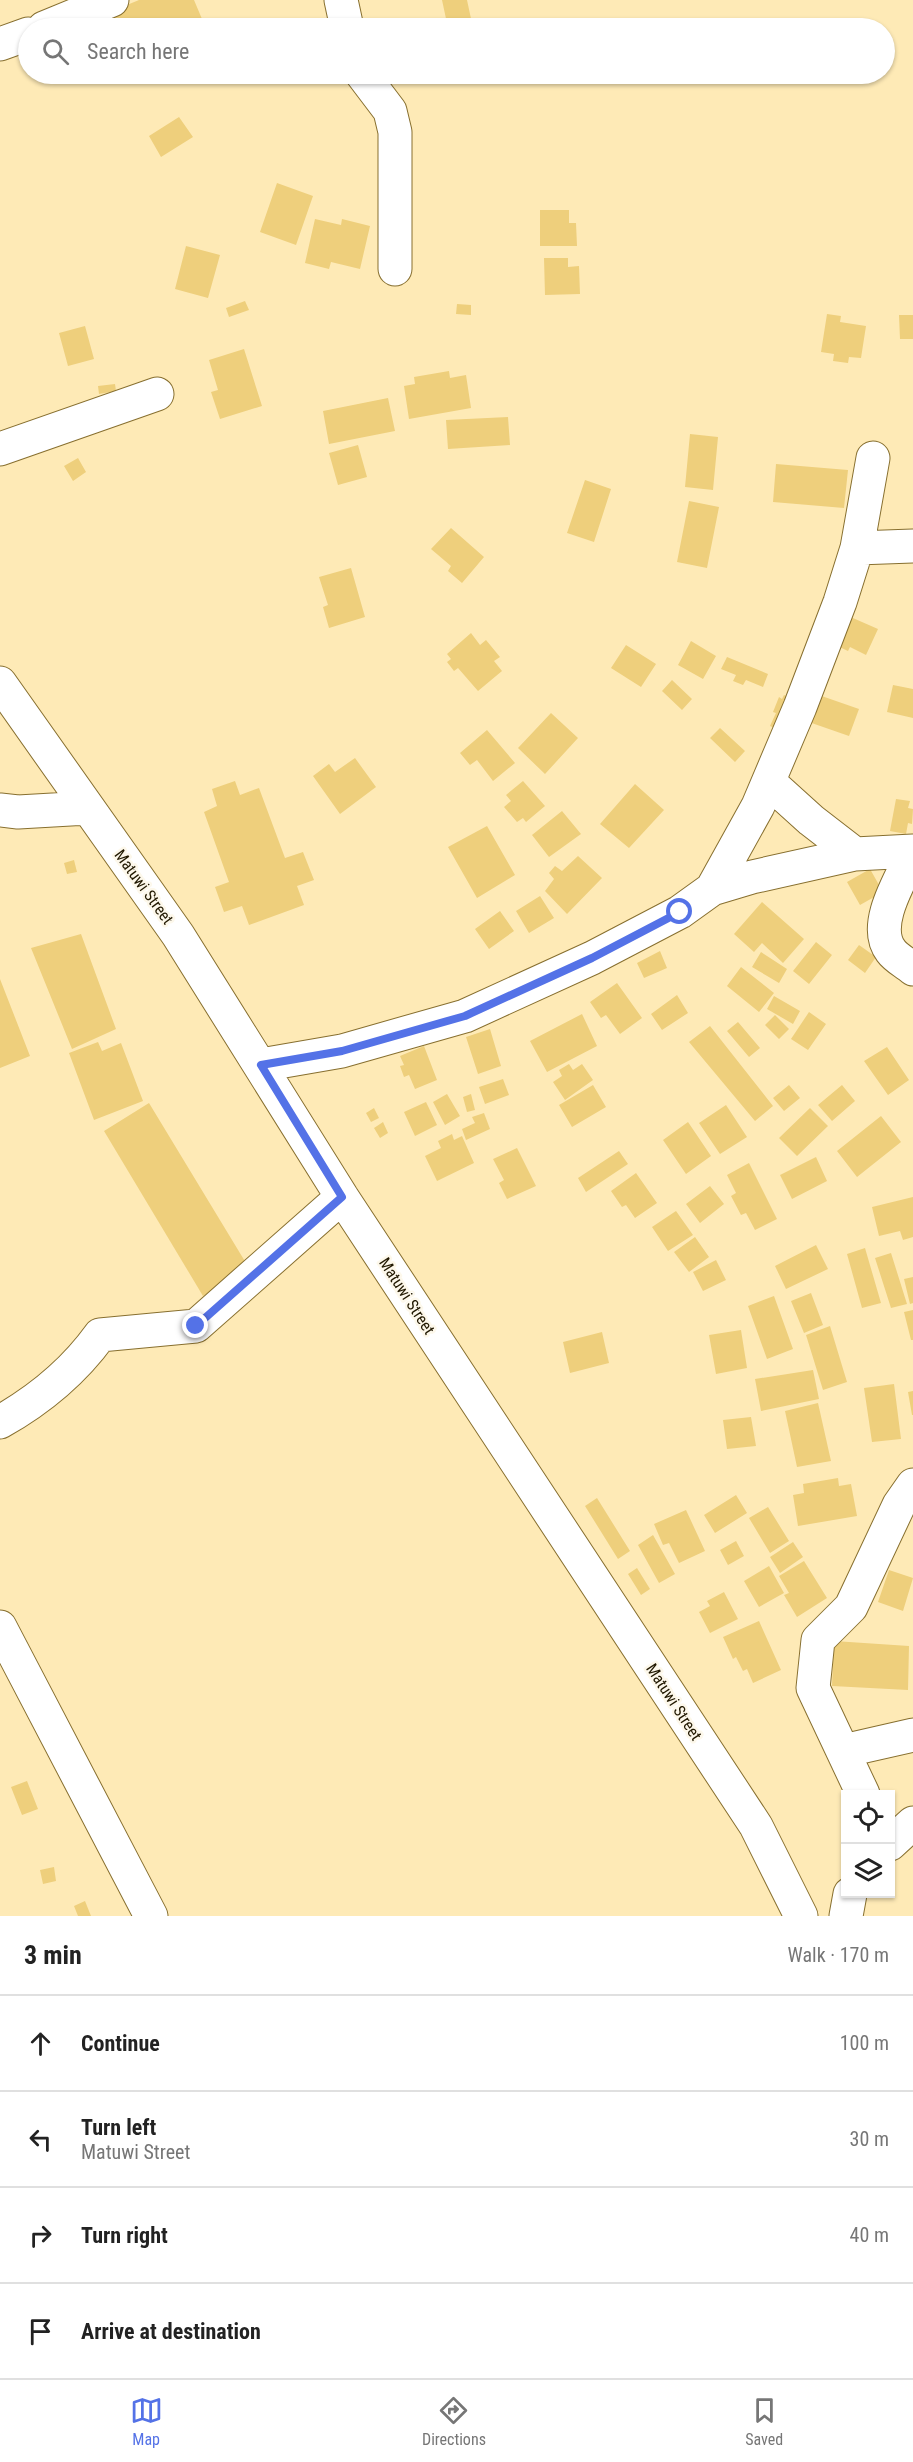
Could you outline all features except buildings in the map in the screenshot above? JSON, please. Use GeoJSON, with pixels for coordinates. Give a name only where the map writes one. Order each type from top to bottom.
{"type":"FeatureCollection","features":[{"type":"Feature","properties":{"kind":"street"},"geometry":{"type":"LineString","coordinates":[[68,18],[112,0]]}},
{"type":"Feature","properties":{"kind":"street"},"geometry":{"type":"LineString","coordinates":[[341,0],[346,18]]}},
{"type":"Feature","properties":{"kind":"street"},"geometry":{"type":"LineString","coordinates":[[0,44],[18,38]]}},
{"type":"Feature","properties":{"kind":"street"},"geometry":{"type":"LineString","coordinates":[[370,84],[390,111],[395,132],[395,269]]}},
{"type":"Feature","properties":{"kind":"street"},"geometry":{"type":"LineString","coordinates":[[0,449],[158,394]]}},
{"type":"Feature","properties":{"kind":"street"},"geometry":{"type":"LineString","coordinates":[[712,889],[758,806],[832,623],[857,548],[873,458]]}},
{"type":"Feature","properties":{"kind":"street"},"geometry":{"type":"LineString","coordinates":[[857,548],[913,546]]}},
{"type":"Feature","properties":{"kind":"street","name":"Matuwi Street"},"geometry":{"type":"LineString","coordinates":[[0,683],[178,935],[342,1197],[756,1826],[801,1916]]}},
{"type":"Feature","properties":{"kind":"street"},"geometry":{"type":"LineString","coordinates":[[768,782],[811,820],[855,854]]}},
{"type":"Feature","properties":{"kind":"street"},"geometry":{"type":"LineString","coordinates":[[0,810],[18,812],[88,808]]}},
{"type":"Feature","properties":{"kind":"street"},"geometry":{"type":"LineString","coordinates":[[261,1065],[342,1051],[465,1016],[592,958],[680,912],[712,889],[752,877],[855,854],[913,852],[883,926],[885,940],[891,952],[913,969]]}},
{"type":"Feature","properties":{"kind":"street"},"geometry":{"type":"LineString","coordinates":[[0,1422],[56,1383],[81,1360],[100,1335],[196,1326],[342,1197]]}},
{"type":"Feature","properties":{"kind":"street"},"geometry":{"type":"LineString","coordinates":[[861,1790],[813,1688],[818,1640],[851,1607],[899,1505],[913,1485]]}},
{"type":"Feature","properties":{"kind":"street"},"geometry":{"type":"LineString","coordinates":[[0,1628],[151,1916]]}},
{"type":"Feature","properties":{"kind":"street"},"geometry":{"type":"LineString","coordinates":[[843,1751],[913,1735]]}},
{"type":"Feature","properties":{"kind":"street"},"geometry":{"type":"LineString","coordinates":[[895,1840],[913,1823]]}},
{"type":"Feature","properties":{"kind":"street"},"geometry":{"type":"LineString","coordinates":[[846,1916],[849,1898]]}},
{"type":"Feature","properties":{"kind":"route"},"geometry":{"type":"LineString","coordinates":[[196,1326],[342,1197],[261,1065],[342,1051],[465,1016],[592,958],[680,912]]}}]}
